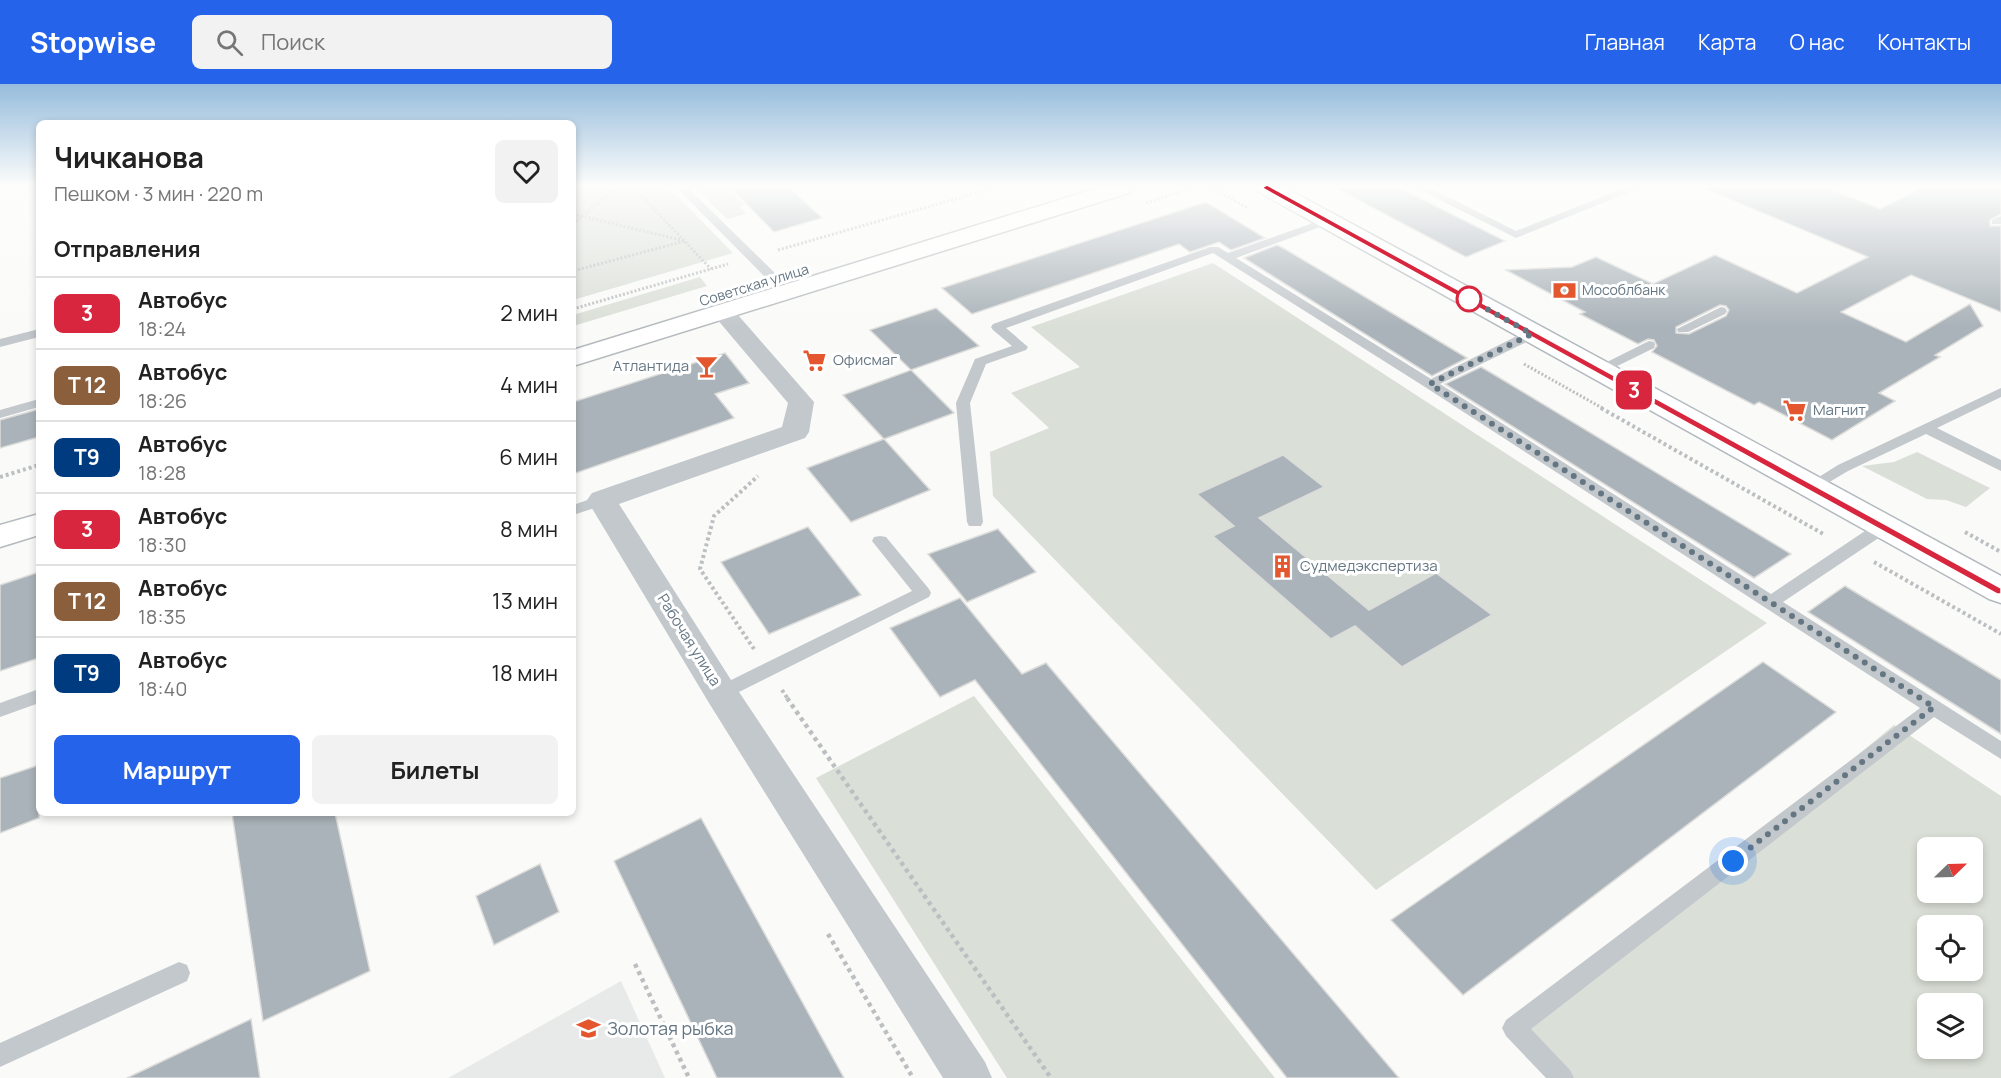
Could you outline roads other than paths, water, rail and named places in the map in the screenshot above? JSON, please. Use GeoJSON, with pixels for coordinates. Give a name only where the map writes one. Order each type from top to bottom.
{"type":"FeatureCollection","features":[{"type":"Feature","properties":{"kind":"main road","name":"Советская улица"},"geometry":{"type":"LineString","coordinates":[[576,339],[922,233]]}},
{"type":"Feature","properties":{"kind":"main road"},"geometry":{"type":"LineString","coordinates":[[576,357],[975,233]]}},
{"type":"Feature","properties":{"kind":"main road"},"geometry":{"type":"LineString","coordinates":[[1350,233],[2001,591]]}},
{"type":"Feature","properties":{"kind":"main road"},"geometry":{"type":"LineString","coordinates":[[0,513],[36,502]]}},
{"type":"Feature","properties":{"kind":"main road"},"geometry":{"type":"LineString","coordinates":[[0,536],[36,525]]}},
{"type":"Feature","properties":{"kind":"street"},"geometry":{"type":"LineString","coordinates":[[602,500],[795,432],[801,402],[723,312]]}},
{"type":"Feature","properties":{"kind":"street","name":"Рабочая улица"},"geometry":{"type":"LineString","coordinates":[[602,500],[721,693],[969,1078]]}},
{"type":"Feature","properties":{"kind":"lane"},"geometry":{"type":"LineString","coordinates":[[729,233],[774,279]]}},
{"type":"Feature","properties":{"kind":"lane"},"geometry":{"type":"LineString","coordinates":[[1227,257],[1293,233]]}},
{"type":"Feature","properties":{"kind":"lane"},"geometry":{"type":"LineString","coordinates":[[975,522],[963,403],[980,362],[1021,347],[997,327],[1214,249],[1430,384],[2001,751]]}},
{"type":"Feature","properties":{"kind":"lane"},"geometry":{"type":"LineString","coordinates":[[1683,329],[1721,311]]}},
{"type":"Feature","properties":{"kind":"lane"},"geometry":{"type":"LineString","coordinates":[[0,343],[36,334]]}},
{"type":"Feature","properties":{"kind":"lane"},"geometry":{"type":"LineString","coordinates":[[1430,384],[1532,334]]}},
{"type":"Feature","properties":{"kind":"lane"},"geometry":{"type":"LineString","coordinates":[[1598,370],[1649,345]]}},
{"type":"Feature","properties":{"kind":"lane"},"geometry":{"type":"LineString","coordinates":[[1811,487],[1843,468],[2001,392]]}},
{"type":"Feature","properties":{"kind":"lane"},"geometry":{"type":"LineString","coordinates":[[0,414],[36,404]]}},
{"type":"Feature","properties":{"kind":"lane"},"geometry":{"type":"LineString","coordinates":[[1925,429],[2001,466]]}},
{"type":"Feature","properties":{"kind":"lane"},"geometry":{"type":"LineString","coordinates":[[576,509],[602,500]]}},
{"type":"Feature","properties":{"kind":"lane"},"geometry":{"type":"LineString","coordinates":[[1771,602],[1883,527]]}},
{"type":"Feature","properties":{"kind":"lane"},"geometry":{"type":"LineString","coordinates":[[721,693],[923,593],[880,541]]}},
{"type":"Feature","properties":{"kind":"lane"},"geometry":{"type":"LineString","coordinates":[[0,710],[36,697]]}},
{"type":"Feature","properties":{"kind":"lane"},"geometry":{"type":"LineString","coordinates":[[1562,1078],[1514,1028],[1934,707]]}},
{"type":"Feature","properties":{"kind":"lane"},"geometry":{"type":"LineString","coordinates":[[0,1055],[179,973]]}},
{"type":"Feature","properties":{"kind":"place","name":"Мособлбанк"},"geometry":{"type":"Point","coordinates":[1564,290]}},
{"type":"Feature","properties":{"kind":"place","name":"Офисмаг"},"geometry":{"type":"Point","coordinates":[815,360]}},
{"type":"Feature","properties":{"kind":"place","name":"Атлантида"},"geometry":{"type":"Point","coordinates":[707,366]}},
{"type":"Feature","properties":{"kind":"place","name":"Магнит"},"geometry":{"type":"Point","coordinates":[1795,410]}},
{"type":"Feature","properties":{"kind":"place","name":"Судмедэкспертиза"},"geometry":{"type":"Point","coordinates":[1282,566]}},
{"type":"Feature","properties":{"kind":"place","name":"Золотая рыбка"},"geometry":{"type":"Point","coordinates":[589,1029]}}]}
